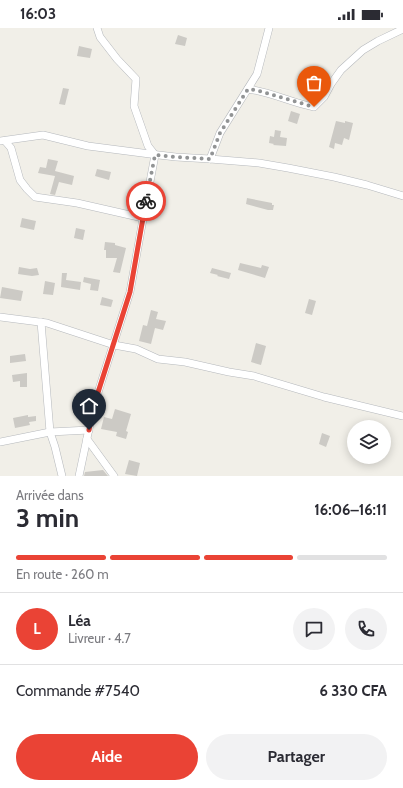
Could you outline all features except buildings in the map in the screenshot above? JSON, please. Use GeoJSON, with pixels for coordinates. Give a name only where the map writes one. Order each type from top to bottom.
{"type":"FeatureCollection","features":[{"type":"Feature","properties":{"kind":"street"},"geometry":{"type":"LineString","coordinates":[[79,476],[94,405],[130,292],[155,155],[148,146],[134,106],[136,79],[117,59],[100,37],[97,28]]}},
{"type":"Feature","properties":{"kind":"street"},"geometry":{"type":"LineString","coordinates":[[210,159],[220,133],[258,74],[269,28]]}},
{"type":"Feature","properties":{"kind":"street"},"geometry":{"type":"LineString","coordinates":[[248,89],[314,107],[324,96],[341,70],[363,50],[403,29]]}},
{"type":"Feature","properties":{"kind":"street"},"geometry":{"type":"LineString","coordinates":[[2,141],[43,135],[88,146],[155,155],[259,163],[334,177],[403,196]]}},
{"type":"Feature","properties":{"kind":"street"},"geometry":{"type":"LineString","coordinates":[[2,141],[11,148],[20,180],[36,197],[83,204],[143,218]]}},
{"type":"Feature","properties":{"kind":"street"},"geometry":{"type":"LineString","coordinates":[[0,318],[47,323],[114,345],[136,348],[158,359],[185,362],[254,376],[324,397],[403,416]]}},
{"type":"Feature","properties":{"kind":"street"},"geometry":{"type":"LineString","coordinates":[[41,322],[50,432],[62,476]]}},
{"type":"Feature","properties":{"kind":"street"},"geometry":{"type":"LineString","coordinates":[[0,442],[50,432],[89,430]]}},
{"type":"Feature","properties":{"kind":"street"},"geometry":{"type":"LineString","coordinates":[[87,439],[114,476]]}},
{"type":"Feature","properties":{"kind":"way so far"},"geometry":{"type":"LineString","coordinates":[[146,201],[155,155],[210,159],[220,133],[248,89],[314,107]]}},
{"type":"Feature","properties":{"kind":"route"},"geometry":{"type":"LineString","coordinates":[[89,430],[94,405],[130,292],[146,201]]}}]}
